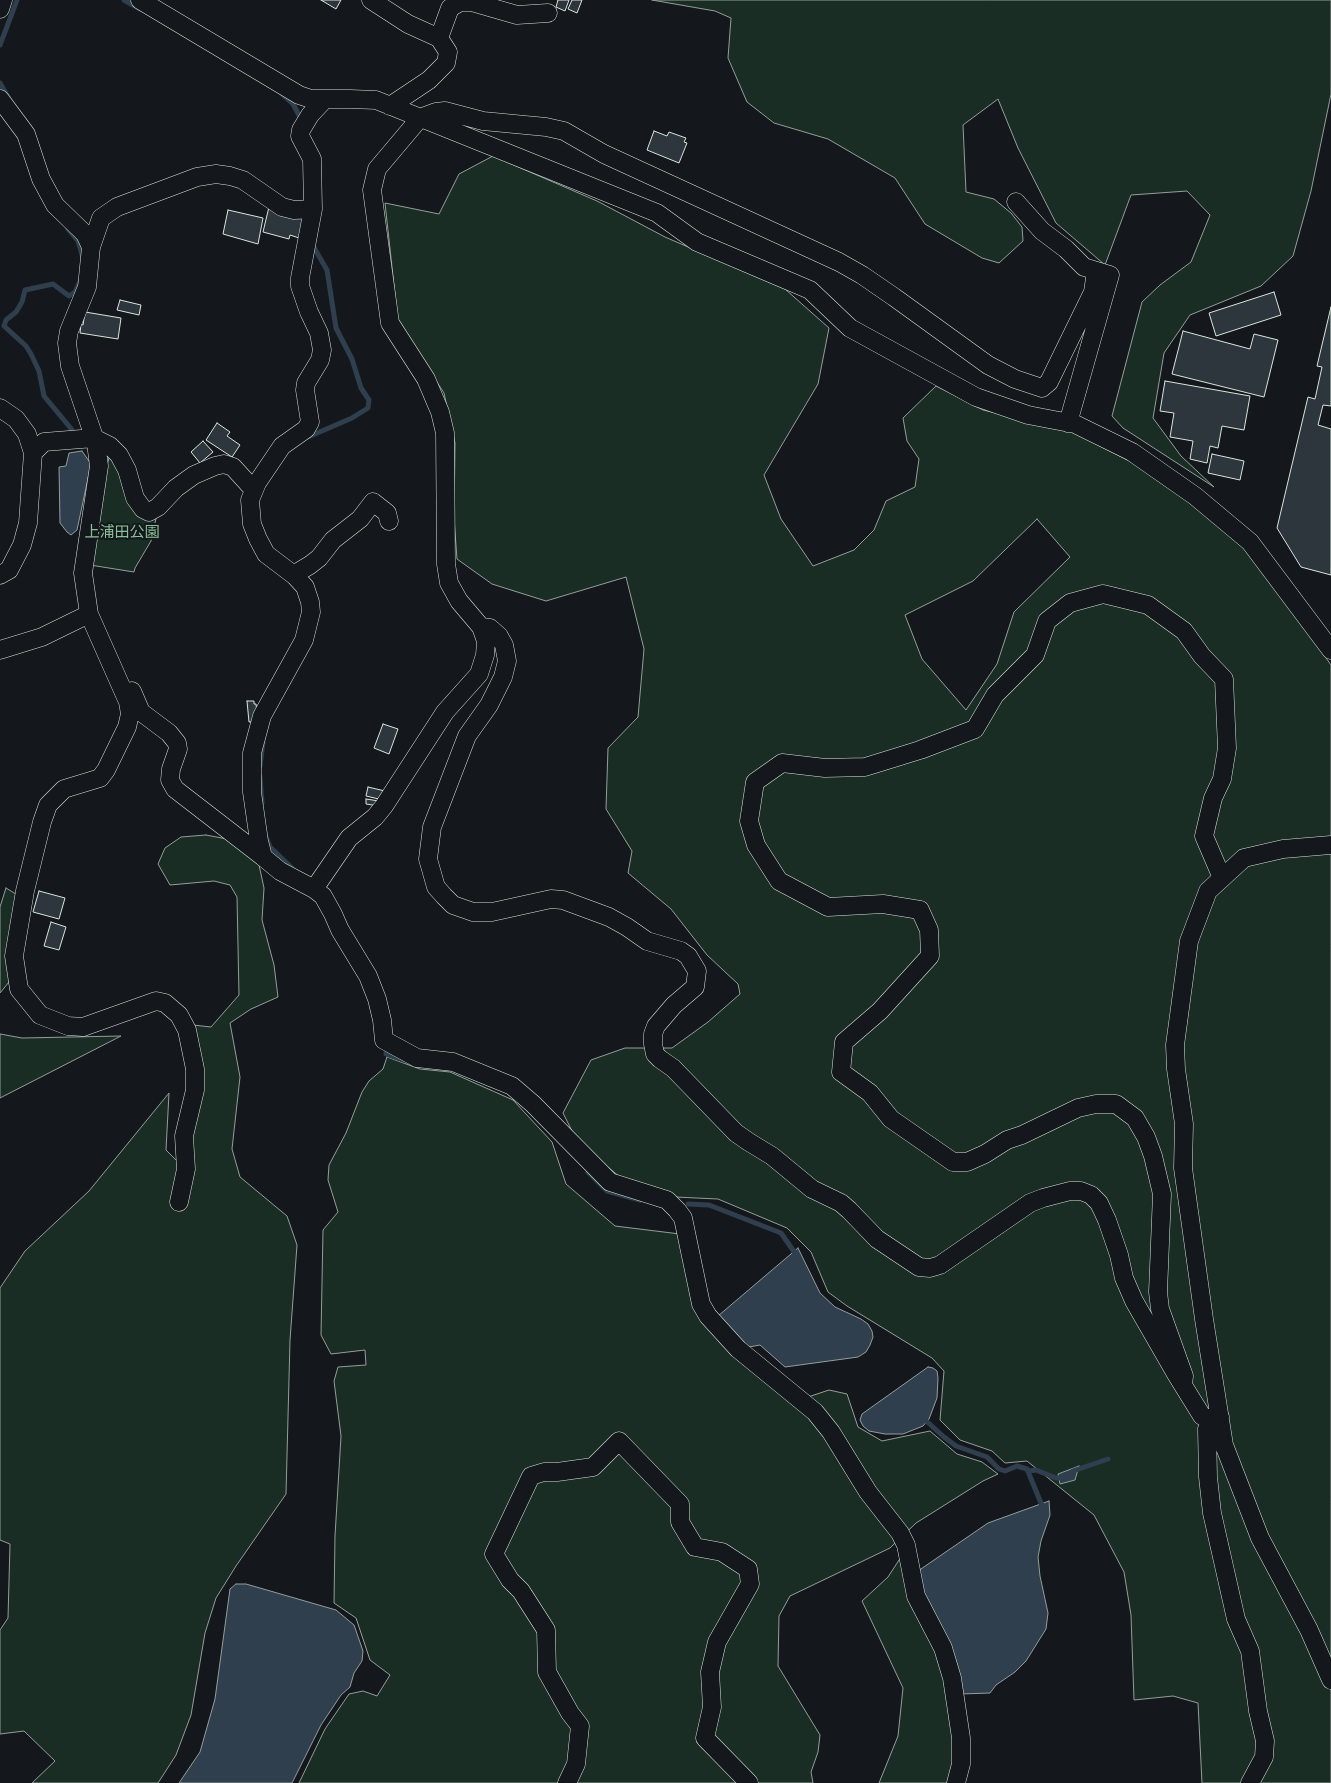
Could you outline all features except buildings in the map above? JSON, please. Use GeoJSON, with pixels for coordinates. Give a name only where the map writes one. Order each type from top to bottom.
{"type":"FeatureCollection","features":[{"type":"Feature","properties":{"kind":"street"},"geometry":{"type":"LineString","coordinates":[[0,9],[4,0]]}},
{"type":"Feature","properties":{"kind":"street"},"geometry":{"type":"LineString","coordinates":[[140,0],[299,95],[311,99],[324,100],[350,98],[376,100],[657,213],[697,242],[810,290],[850,328],[976,396],[1028,415],[1075,424],[1132,452],[1195,496],[1250,542],[1331,650]]}},
{"type":"Feature","properties":{"kind":"street"},"geometry":{"type":"LineString","coordinates":[[371,0],[408,24],[439,38],[448,52],[446,63],[429,80],[390,106]]}},
{"type":"Feature","properties":{"kind":"street"},"geometry":{"type":"LineString","coordinates":[[439,38],[450,8],[460,2],[472,2],[517,15],[548,13]]}},
{"type":"Feature","properties":{"kind":"street"},"geometry":{"type":"LineString","coordinates":[[0,99],[26,134],[41,179],[55,205],[85,234],[91,247]]}},
{"type":"Feature","properties":{"kind":"street"},"geometry":{"type":"LineString","coordinates":[[263,857],[252,792],[252,753],[262,716],[304,640],[310,623],[311,612],[308,594],[297,574],[266,554],[252,524],[250,500],[253,490],[282,446],[306,429],[310,422],[305,390],[306,383],[320,360],[322,350],[319,333],[300,286],[313,209],[313,165],[312,159],[300,136],[303,126],[324,100]]}},
{"type":"Feature","properties":{"kind":"street"},"geometry":{"type":"LineString","coordinates":[[317,885],[349,838],[375,817],[384,806],[440,719],[480,674],[485,655],[486,641],[481,626],[449,583],[446,564],[445,434],[440,412],[426,379],[390,323],[372,190],[377,169],[420,118],[445,111],[483,121],[546,126],[564,131],[604,154],[839,262],[870,281],[988,365],[1015,379],[1042,388],[1049,382],[1093,292],[1096,271]]}},
{"type":"Feature","properties":{"kind":"street"},"geometry":{"type":"LineString","coordinates":[[179,1202],[186,1169],[184,1136],[195,1090],[195,1069],[187,1030],[179,1016],[165,1003],[156,1001],[83,1027],[68,1026],[40,1015],[19,989],[14,956],[25,891],[48,805],[64,789],[100,778],[128,727],[130,714],[128,702],[89,614],[83,573],[100,466],[94,438],[70,366],[67,343],[69,331],[87,287],[91,247],[101,218],[117,207],[197,177],[216,174],[244,180],[282,207],[294,210],[313,209]]}},
{"type":"Feature","properties":{"kind":"street"},"geometry":{"type":"LineString","coordinates":[[1016,202],[1042,231],[1066,249],[1084,267],[1110,275],[1068,423]]}},
{"type":"Feature","properties":{"kind":"street"},"geometry":{"type":"LineString","coordinates":[[0,408],[16,419],[28,434],[33,452],[28,524],[22,545],[9,570],[0,575]]}},
{"type":"Feature","properties":{"kind":"street"},"geometry":{"type":"LineString","coordinates":[[33,452],[44,442],[94,438],[110,446],[128,470],[135,498],[144,509],[150,512],[188,479],[215,466],[224,464],[233,467],[253,490]]}},
{"type":"Feature","properties":{"kind":"street"},"geometry":{"type":"LineString","coordinates":[[297,574],[319,558],[333,540],[360,518],[374,502],[387,513],[389,521]]}},
{"type":"Feature","properties":{"kind":"street"},"geometry":{"type":"LineString","coordinates":[[1182,1385],[1184,1376],[1160,1309],[1158,1292],[1162,1194],[1154,1156],[1146,1137],[1134,1118],[1116,1104],[1096,1104],[1078,1108],[1007,1140],[985,1154],[967,1162],[953,1162],[892,1120],[870,1093],[841,1072],[844,1042],[880,1011],[930,956],[929,930],[920,910],[883,904],[828,907],[779,881],[756,845],[749,821],[755,782],[782,763],[825,768],[865,767],[920,750],[976,729],[995,696],[1035,655],[1047,622],[1070,603],[1103,594],[1148,605],[1184,631],[1202,656],[1224,679],[1227,748],[1222,778],[1213,798],[1204,836],[1222,878]]}},
{"type":"Feature","properties":{"kind":"street"},"geometry":{"type":"LineString","coordinates":[[0,650],[42,637],[89,614]]}},
{"type":"Feature","properties":{"kind":"street"},"geometry":{"type":"LineString","coordinates":[[481,626],[490,628],[499,636],[504,645],[507,661],[490,704],[467,736],[432,827],[428,859],[436,887],[444,896],[453,905],[473,912],[492,912],[551,899],[563,900],[609,917],[628,927],[647,942],[681,951],[688,956],[697,971],[694,987],[674,1005],[656,1026],[653,1034],[655,1054],[660,1060],[673,1068],[742,1138],[772,1156],[812,1190],[850,1210],[877,1239],[919,1267],[930,1268],[940,1265],[1036,1200],[1070,1191],[1081,1191],[1091,1195],[1099,1203],[1107,1220],[1119,1255],[1124,1278],[1134,1301],[1202,1416],[1215,1418]]}},
{"type":"Feature","properties":{"kind":"street"},"geometry":{"type":"LineString","coordinates":[[114,671],[120,668],[141,712],[169,732],[177,743],[178,750],[171,769],[170,780],[175,789],[280,871],[317,885],[334,914],[340,930],[368,976],[377,999],[384,1040],[417,1058],[453,1062],[512,1086],[533,1104],[610,1182],[667,1200],[677,1210],[683,1218],[701,1304],[708,1316],[738,1348],[815,1412],[831,1432],[868,1492],[900,1533],[906,1546],[916,1596],[943,1648],[952,1678],[961,1738],[961,1764],[956,1783]]}},
{"type":"Feature","properties":{"kind":"street"},"geometry":{"type":"LineString","coordinates":[[1331,844],[1283,849],[1244,858],[1208,891],[1189,941],[1175,1045],[1176,1069],[1184,1124],[1183,1168],[1204,1319],[1215,1418],[1260,1538],[1309,1630],[1331,1680]]}},
{"type":"Feature","properties":{"kind":"street"},"geometry":{"type":"LineString","coordinates":[[1215,1418],[1207,1429],[1208,1477],[1212,1513],[1236,1619],[1250,1651],[1254,1687],[1266,1741],[1264,1757],[1250,1783]]}},
{"type":"Feature","properties":{"kind":"street"},"geometry":{"type":"LineString","coordinates":[[567,1783],[576,1764],[580,1726],[570,1713],[547,1672],[546,1630],[494,1554],[531,1476],[544,1472],[557,1472],[593,1466],[619,1441],[680,1504],[680,1522],[695,1548],[722,1552],[748,1570],[750,1584],[716,1642],[710,1672],[712,1707],[706,1738],[749,1783]]}},
{"type":"Feature","properties":{"kind":"green space"},"geometry":{"type":"Polygon","coordinates":[[[652,0],[1331,0],[1331,94],[1311,191],[1293,256],[1261,286],[1190,315],[1164,353],[1153,418],[1181,456],[1214,487],[1123,428],[1112,416],[1142,302],[1160,285],[1191,262],[1210,215],[1187,191],[1131,195],[1105,265],[1056,223],[1018,148],[998,99],[963,125],[966,192],[994,199],[1011,213],[1022,227],[1023,241],[999,263],[982,258],[925,224],[895,178],[828,139],[774,123],[747,102],[728,58],[731,18],[715,11],[652,0]]]}},
{"type":"Feature","properties":{"kind":"green space"},"geometry":{"type":"Polygon","coordinates":[[[493,156],[597,201],[665,237],[785,289],[829,328],[818,384],[764,475],[781,519],[813,566],[854,550],[874,530],[886,501],[915,487],[919,459],[907,441],[903,418],[936,386],[983,410],[1069,430],[1135,464],[1190,501],[1240,543],[1331,665],[1331,1783],[1202,1783],[1198,1703],[1173,1696],[1134,1700],[1131,1615],[1124,1572],[1094,1515],[1027,1461],[1005,1463],[992,1451],[960,1440],[940,1420],[944,1371],[932,1358],[847,1306],[828,1292],[811,1252],[787,1228],[718,1199],[675,1197],[621,1178],[590,1152],[573,1133],[563,1113],[591,1060],[625,1048],[672,1048],[708,1022],[740,994],[738,984],[707,955],[671,909],[628,873],[632,851],[606,809],[608,748],[638,717],[644,649],[626,577],[546,601],[492,584],[457,559],[454,518],[455,443],[444,393],[398,322],[385,203],[439,214],[459,174],[493,156]],[[1037,519],[973,581],[905,615],[922,659],[966,710],[997,664],[1014,612],[1070,557],[1037,519]]]}},
{"type":"Feature","properties":{"kind":"green space","name":"上浦田公園"},"geometry":{"type":"Polygon","coordinates":[[[110,454],[157,514],[151,541],[134,572],[90,565],[103,481],[110,454]]]}},
{"type":"Feature","properties":{"kind":"green space"},"geometry":{"type":"Polygon","coordinates":[[[206,835],[227,839],[259,865],[264,888],[262,920],[274,965],[278,997],[251,1009],[230,1023],[240,1077],[232,1149],[240,1177],[287,1216],[297,1245],[290,1340],[286,1494],[216,1598],[205,1633],[191,1715],[176,1755],[158,1783],[32,1783],[55,1761],[24,1731],[0,1734],[0,1630],[8,1618],[10,1544],[0,1540],[0,1288],[25,1251],[89,1191],[169,1093],[166,1150],[179,1163],[193,1025],[211,1027],[239,995],[237,897],[230,885],[214,881],[170,885],[158,864],[165,848],[181,837],[206,835]]]}},
{"type":"Feature","properties":{"kind":"green space"},"geometry":{"type":"Polygon","coordinates":[[[6,888],[19,896],[9,982],[0,993],[0,907],[6,888]]]}},
{"type":"Feature","properties":{"kind":"green space"},"geometry":{"type":"Polygon","coordinates":[[[0,1034],[22,1038],[121,1036],[0,1098],[0,1034]]]}},
{"type":"Feature","properties":{"kind":"green space"},"geometry":{"type":"Polygon","coordinates":[[[387,1057],[420,1069],[450,1072],[513,1100],[552,1142],[566,1184],[615,1226],[680,1234],[696,1306],[796,1401],[829,1390],[847,1394],[858,1427],[882,1441],[930,1431],[957,1454],[982,1462],[998,1474],[983,1481],[916,1523],[890,1548],[790,1596],[779,1616],[778,1666],[820,1735],[818,1752],[811,1772],[813,1783],[299,1783],[325,1729],[349,1694],[363,1691],[377,1696],[390,1675],[370,1660],[356,1618],[334,1603],[335,1536],[341,1436],[334,1381],[338,1367],[366,1365],[365,1350],[331,1354],[321,1335],[323,1230],[338,1212],[328,1180],[329,1165],[346,1133],[362,1092],[369,1081],[383,1069],[387,1057]]]}},
{"type":"Feature","properties":{"kind":"green space"},"geometry":{"type":"Polygon","coordinates":[[[901,1557],[935,1644],[947,1684],[956,1751],[950,1783],[879,1783],[898,1736],[903,1688],[862,1601],[888,1577],[901,1557]]]}},
{"type":"Feature","properties":{"kind":"water"},"geometry":{"type":"Polygon","coordinates":[[[82,451],[91,464],[77,530],[71,535],[60,523],[59,467],[66,466],[69,453],[82,451]]]}},
{"type":"Feature","properties":{"kind":"water"},"geometry":{"type":"Polygon","coordinates":[[[798,1248],[820,1293],[835,1307],[868,1324],[872,1331],[873,1337],[870,1345],[866,1352],[858,1357],[785,1367],[760,1345],[749,1347],[718,1316],[798,1248]]]}},
{"type":"Feature","properties":{"kind":"water"},"geometry":{"type":"Polygon","coordinates":[[[928,1367],[937,1371],[937,1398],[929,1419],[923,1426],[903,1434],[885,1434],[869,1431],[863,1426],[860,1420],[862,1414],[928,1367]]]}},
{"type":"Feature","properties":{"kind":"water"},"geometry":{"type":"Polygon","coordinates":[[[1079,1466],[1075,1480],[1060,1484],[1058,1474],[1079,1466]]]}},
{"type":"Feature","properties":{"kind":"water"},"geometry":{"type":"Polygon","coordinates":[[[1049,1501],[1050,1515],[1041,1541],[1038,1557],[1048,1613],[1046,1629],[1026,1661],[1015,1672],[996,1685],[990,1693],[960,1694],[924,1594],[918,1571],[988,1523],[1049,1501]]]}},
{"type":"Feature","properties":{"kind":"water"},"geometry":{"type":"Polygon","coordinates":[[[236,1584],[246,1584],[336,1610],[354,1625],[363,1651],[362,1661],[354,1673],[350,1687],[341,1695],[321,1725],[292,1783],[179,1783],[200,1752],[215,1699],[230,1589],[236,1584]]]}},
{"type":"Feature","properties":{"kind":"waterway"},"geometry":{"type":"LineString","coordinates":[[0,45],[17,0]]}},
{"type":"Feature","properties":{"kind":"waterway"},"geometry":{"type":"LineString","coordinates":[[124,0],[140,9]]}},
{"type":"Feature","properties":{"kind":"waterway"},"geometry":{"type":"LineString","coordinates":[[0,83],[8,97]]}},
{"type":"Feature","properties":{"kind":"waterway"},"geometry":{"type":"LineString","coordinates":[[282,94],[293,104],[302,121]]}},
{"type":"Feature","properties":{"kind":"waterway"},"geometry":{"type":"LineString","coordinates":[[68,229],[78,241],[83,258]]}},
{"type":"Feature","properties":{"kind":"waterway"},"geometry":{"type":"LineString","coordinates":[[308,437],[352,418],[368,408],[369,400],[361,388],[352,359],[336,328],[327,270],[313,243]]}},
{"type":"Feature","properties":{"kind":"waterway"},"geometry":{"type":"LineString","coordinates":[[73,431],[44,396],[39,371],[26,346],[4,326],[6,320],[16,312],[22,302],[25,290],[53,284],[69,296],[75,292],[81,279]]}},
{"type":"Feature","properties":{"kind":"waterway"},"geometry":{"type":"LineString","coordinates":[[260,766],[263,742]]}},
{"type":"Feature","properties":{"kind":"waterway"},"geometry":{"type":"LineString","coordinates":[[260,777],[262,803]]}},
{"type":"Feature","properties":{"kind":"waterway"},"geometry":{"type":"LineString","coordinates":[[266,837],[270,847],[292,868]]}},
{"type":"Feature","properties":{"kind":"waterway"},"geometry":{"type":"LineString","coordinates":[[388,1046],[386,1054],[403,1060]]}},
{"type":"Feature","properties":{"kind":"waterway"},"geometry":{"type":"LineString","coordinates":[[588,1172],[607,1191],[640,1200]]}},
{"type":"Feature","properties":{"kind":"waterway"},"geometry":{"type":"LineString","coordinates":[[688,1204],[709,1205],[781,1233],[797,1256]]}},
{"type":"Feature","properties":{"kind":"waterway"},"geometry":{"type":"LineString","coordinates":[[924,1419],[956,1446],[987,1457],[999,1469],[1005,1471],[1017,1466],[1027,1469],[1043,1508]]}},
{"type":"Feature","properties":{"kind":"waterway"},"geometry":{"type":"LineString","coordinates":[[1073,1471],[1108,1459]]}},
{"type":"Feature","properties":{"kind":"waterway"},"geometry":{"type":"LineString","coordinates":[[1028,1471],[1036,1470],[1056,1478],[1064,1478]]}}]}
